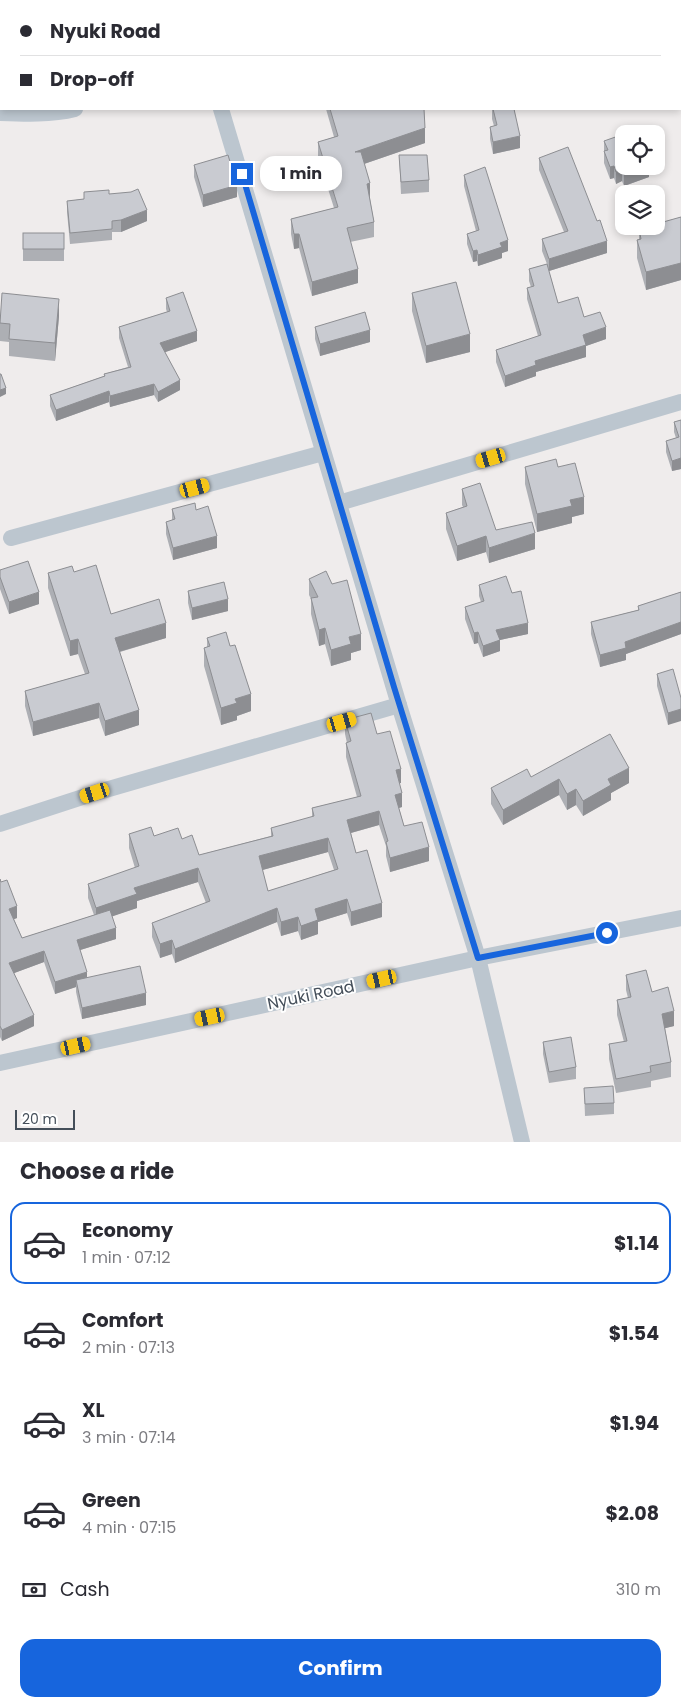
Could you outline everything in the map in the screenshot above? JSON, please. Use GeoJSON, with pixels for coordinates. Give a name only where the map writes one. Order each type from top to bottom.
{"type":"FeatureCollection","features":[{"type":"Feature","properties":{"kind":"street"},"geometry":{"type":"LineString","coordinates":[[0,112],[27,114],[71,110]]}},
{"type":"Feature","properties":{"kind":"street"},"geometry":{"type":"LineString","coordinates":[[221,110],[399,705],[478,958],[522,1142]]}},
{"type":"Feature","properties":{"kind":"street"},"geometry":{"type":"LineString","coordinates":[[339,503],[681,402]]}},
{"type":"Feature","properties":{"kind":"street"},"geometry":{"type":"LineString","coordinates":[[11,538],[323,453]]}},
{"type":"Feature","properties":{"kind":"street"},"geometry":{"type":"LineString","coordinates":[[0,824],[95,793],[399,705]]}},
{"type":"Feature","properties":{"kind":"street","name":"Nyuki Road"},"geometry":{"type":"LineString","coordinates":[[0,1063],[478,958],[681,918]]}},
{"type":"Feature","properties":{"kind":"building"},"geometry":{"type":"Polygon","coordinates":[[[330,110],[424,110],[425,128],[355,152],[361,152],[370,183],[367,184],[374,222],[347,228],[358,269],[312,282],[299,234],[294,234],[291,219],[338,207],[318,142],[338,136],[330,110]]]}},
{"type":"Feature","properties":{"kind":"building"},"geometry":{"type":"Polygon","coordinates":[[[493,110],[514,110],[520,136],[493,142],[490,127],[497,125],[493,110]]]}},
{"type":"Feature","properties":{"kind":"building"},"geometry":{"type":"Polygon","coordinates":[[[615,137],[615,169],[614,166],[610,167],[604,151],[608,150],[604,141],[615,137]]]}},
{"type":"Feature","properties":{"kind":"building"},"geometry":{"type":"Polygon","coordinates":[[[568,147],[597,221],[600,220],[607,241],[549,259],[542,239],[568,231],[539,158],[568,147]]]}},
{"type":"Feature","properties":{"kind":"building"},"geometry":{"type":"Polygon","coordinates":[[[228,155],[237,185],[203,195],[194,165],[228,155]]]}},
{"type":"Feature","properties":{"kind":"building"},"geometry":{"type":"Polygon","coordinates":[[[399,155],[427,155],[429,180],[401,182],[399,155]]]}},
{"type":"Feature","properties":{"kind":"building"},"geometry":{"type":"Polygon","coordinates":[[[485,167],[508,240],[500,243],[502,247],[478,255],[477,250],[473,251],[467,234],[479,230],[464,175],[485,167]]]}},
{"type":"Feature","properties":{"kind":"building"},"geometry":{"type":"Polygon","coordinates":[[[138,189],[147,210],[121,220],[112,221],[112,229],[70,233],[67,201],[84,199],[84,192],[109,190],[109,194],[131,192],[138,189]]]}},
{"type":"Feature","properties":{"kind":"building"},"geometry":{"type":"Polygon","coordinates":[[[681,217],[681,263],[646,272],[637,240],[641,239],[640,235],[665,235],[665,221],[681,217]]]}},
{"type":"Feature","properties":{"kind":"building"},"geometry":{"type":"Polygon","coordinates":[[[23,233],[64,233],[64,249],[23,249],[23,233]]]}},
{"type":"Feature","properties":{"kind":"building"},"geometry":{"type":"Polygon","coordinates":[[[547,264],[558,303],[578,297],[584,317],[600,312],[606,327],[583,335],[586,345],[535,361],[536,365],[505,376],[496,350],[541,335],[527,288],[534,286],[529,269],[547,264]]]}},
{"type":"Feature","properties":{"kind":"building"},"geometry":{"type":"Polygon","coordinates":[[[456,282],[470,334],[426,346],[412,293],[456,282]]]}},
{"type":"Feature","properties":{"kind":"building"},"geometry":{"type":"Polygon","coordinates":[[[183,292],[197,331],[160,343],[180,380],[158,392],[154,384],[110,396],[109,391],[56,410],[50,395],[105,376],[104,374],[131,367],[119,327],[170,311],[166,298],[183,292]]]}},
{"type":"Feature","properties":{"kind":"building"},"geometry":{"type":"Polygon","coordinates":[[[2,293],[59,299],[55,343],[9,339],[10,324],[0,323],[2,293]]]}},
{"type":"Feature","properties":{"kind":"building"},"geometry":{"type":"Polygon","coordinates":[[[365,312],[370,330],[320,344],[315,327],[365,312]]]}},
{"type":"Feature","properties":{"kind":"building"},"geometry":{"type":"Polygon","coordinates":[[[0,374],[6,388],[0,390],[0,374]]]}},
{"type":"Feature","properties":{"kind":"building"},"geometry":{"type":"Polygon","coordinates":[[[681,420],[681,458],[672,461],[666,441],[679,437],[674,422],[681,420]]]}},
{"type":"Feature","properties":{"kind":"building"},"geometry":{"type":"Polygon","coordinates":[[[556,459],[558,467],[575,463],[584,497],[570,500],[572,506],[537,514],[525,467],[556,459]]]}},
{"type":"Feature","properties":{"kind":"building"},"geometry":{"type":"Polygon","coordinates":[[[480,483],[496,530],[532,522],[535,533],[489,548],[486,536],[457,546],[446,513],[467,506],[462,489],[480,483]]]}},
{"type":"Feature","properties":{"kind":"building"},"geometry":{"type":"Polygon","coordinates":[[[195,503],[196,510],[208,506],[217,536],[173,548],[166,522],[175,519],[172,509],[195,503]]]}},
{"type":"Feature","properties":{"kind":"building"},"geometry":{"type":"Polygon","coordinates":[[[28,561],[39,592],[9,602],[0,577],[0,570],[28,561]]]}},
{"type":"Feature","properties":{"kind":"building"},"geometry":{"type":"Polygon","coordinates":[[[96,565],[111,614],[159,599],[166,623],[115,638],[139,710],[105,721],[99,703],[33,722],[25,691],[89,673],[78,639],[70,641],[48,573],[72,566],[74,572],[96,565]]]}},
{"type":"Feature","properties":{"kind":"building"},"geometry":{"type":"Polygon","coordinates":[[[326,571],[332,584],[347,580],[361,634],[349,637],[351,644],[331,650],[325,628],[319,630],[311,598],[318,597],[309,579],[326,571]]]}},
{"type":"Feature","properties":{"kind":"building"},"geometry":{"type":"Polygon","coordinates":[[[506,576],[512,593],[521,591],[528,623],[496,630],[500,640],[483,646],[478,632],[474,633],[465,607],[484,601],[479,585],[506,576]]]}},
{"type":"Feature","properties":{"kind":"building"},"geometry":{"type":"Polygon","coordinates":[[[224,582],[228,599],[192,608],[188,591],[224,582]]]}},
{"type":"Feature","properties":{"kind":"building"},"geometry":{"type":"Polygon","coordinates":[[[681,592],[681,622],[625,642],[626,648],[600,655],[591,622],[639,610],[638,606],[681,592]]]}},
{"type":"Feature","properties":{"kind":"building"},"geometry":{"type":"Polygon","coordinates":[[[226,632],[230,646],[235,645],[251,694],[235,699],[237,703],[221,708],[204,648],[210,646],[207,638],[226,632]]]}},
{"type":"Feature","properties":{"kind":"building"},"geometry":{"type":"Polygon","coordinates":[[[673,669],[681,698],[681,709],[668,713],[657,674],[673,669]]]}},
{"type":"Feature","properties":{"kind":"building"},"geometry":{"type":"Polygon","coordinates":[[[371,713],[377,734],[390,731],[401,769],[396,770],[402,793],[395,795],[404,826],[422,822],[429,847],[390,858],[386,842],[388,841],[379,811],[347,820],[356,853],[367,850],[382,903],[351,912],[347,899],[315,909],[318,920],[301,926],[298,917],[281,922],[277,908],[175,949],[172,940],[160,944],[152,923],[210,901],[198,868],[134,888],[137,894],[96,908],[88,884],[139,866],[129,834],[151,827],[154,836],[178,828],[182,839],[192,835],[199,855],[273,836],[271,828],[314,816],[312,808],[361,796],[346,743],[351,741],[345,720],[371,713]],[[328,838],[259,856],[268,891],[338,869],[328,838]]]}},
{"type":"Feature","properties":{"kind":"building"},"geometry":{"type":"Polygon","coordinates":[[[610,734],[629,768],[608,779],[611,785],[583,801],[576,789],[567,794],[559,779],[503,810],[491,788],[527,769],[531,777],[610,734]]]}},
{"type":"Feature","properties":{"kind":"building"},"geometry":{"type":"Polygon","coordinates":[[[0,879],[1,882],[7,880],[17,906],[9,909],[22,938],[110,910],[116,928],[77,940],[87,972],[55,982],[44,951],[9,963],[34,1015],[2,1030],[0,1026],[0,879]]]}},
{"type":"Feature","properties":{"kind":"building"},"geometry":{"type":"Polygon","coordinates":[[[140,966],[146,993],[82,1008],[76,980],[140,966]]]}},
{"type":"Feature","properties":{"kind":"building"},"geometry":{"type":"Polygon","coordinates":[[[646,970],[652,992],[668,987],[674,1011],[662,1014],[671,1062],[650,1066],[651,1072],[616,1079],[609,1044],[627,1041],[617,1000],[631,997],[626,975],[646,970]]]}},
{"type":"Feature","properties":{"kind":"building"},"geometry":{"type":"Polygon","coordinates":[[[571,1037],[576,1067],[549,1072],[543,1042],[571,1037]]]}},
{"type":"Feature","properties":{"kind":"building"},"geometry":{"type":"Polygon","coordinates":[[[613,1086],[614,1103],[585,1104],[584,1088],[613,1086]]]}},
{"type":"Feature","properties":{"kind":"route"},"geometry":{"type":"LineString","coordinates":[[242,174],[323,453],[478,958],[607,933]]}}]}
